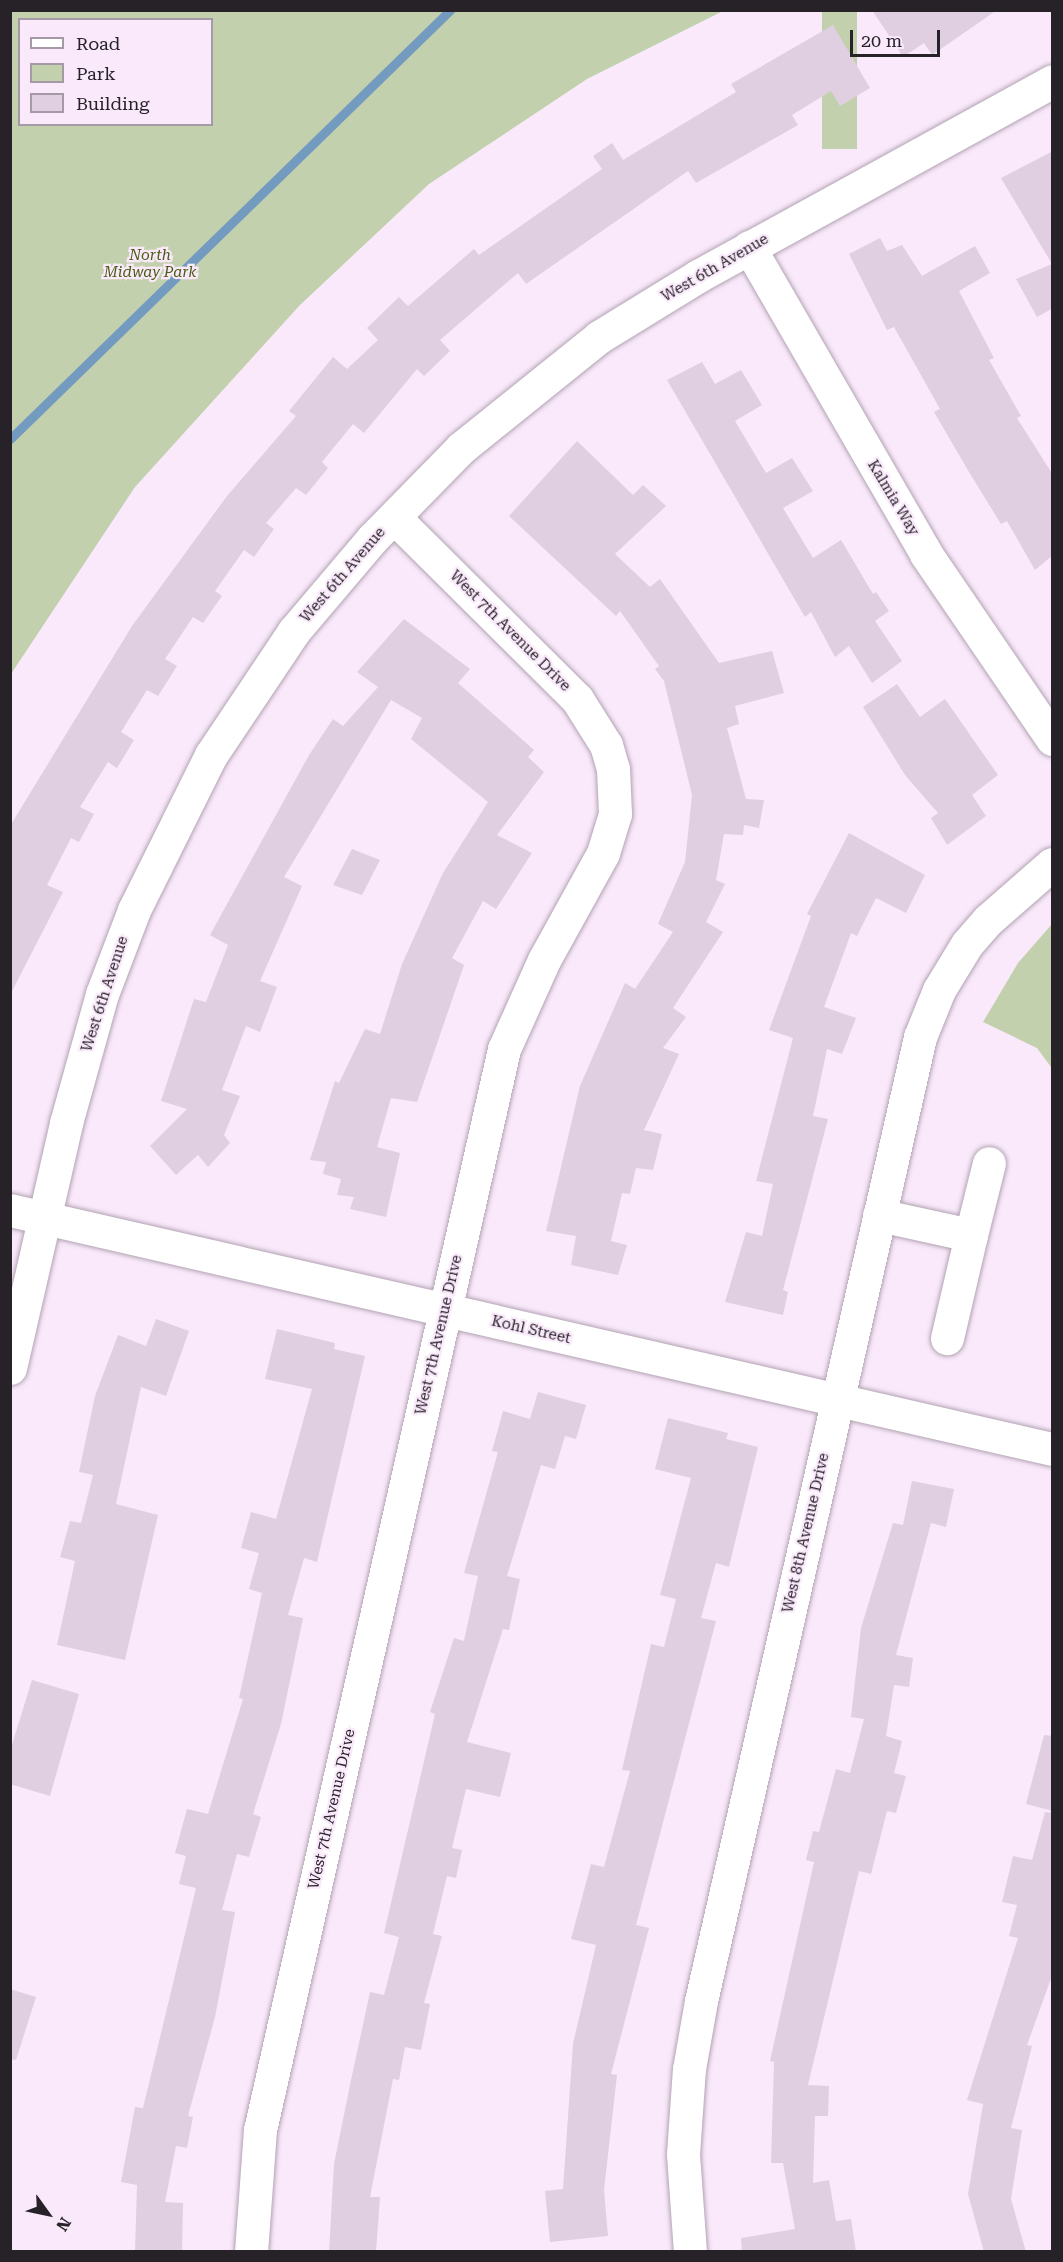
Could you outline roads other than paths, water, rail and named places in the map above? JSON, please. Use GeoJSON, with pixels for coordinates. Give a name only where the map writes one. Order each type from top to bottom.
{"type":"FeatureCollection","features":[{"type":"Feature","properties":{"kind":"street","name":"West 6th Avenue"},"geometry":{"type":"LineString","coordinates":[[10,1368],[45,1218],[102,994],[166,838],[263,673],[332,584],[460,448],[545,377],[599,337],[749,248],[1053,81]]}},
{"type":"Feature","properties":{"kind":"street","name":"Kalmia Way"},"geometry":{"type":"LineString","coordinates":[[749,248],[926,554],[1053,739]]}},
{"type":"Feature","properties":{"kind":"street","name":"West 7th Avenue Drive"},"geometry":{"type":"LineString","coordinates":[[251,2252],[260,2130],[504,1049],[544,960],[603,854],[616,796],[606,744],[577,699],[394,517]]}},
{"type":"Feature","properties":{"kind":"street","name":"West 8th Avenue Drive"},"geometry":{"type":"LineString","coordinates":[[690,2252],[683,2154],[688,2069],[836,1400],[920,1037],[939,990],[988,920],[1053,864]]}},
{"type":"Feature","properties":{"kind":"street"},"geometry":{"type":"LineString","coordinates":[[947,1338],[989,1163]]}},
{"type":"Feature","properties":{"kind":"street","name":"Kohl Street"},"geometry":{"type":"LineString","coordinates":[[10,1210],[1053,1449]]}},
{"type":"Feature","properties":{"kind":"street"},"geometry":{"type":"LineString","coordinates":[[879,1215],[971,1235]]}},
{"type":"Feature","properties":{"kind":"waterway"},"geometry":{"type":"LineString","coordinates":[[10,439],[450,10]]}},
{"type":"Feature","properties":{"kind":"park label","name":"North Midway Park"},"geometry":{"type":"Point","coordinates":[150,264]}}]}
